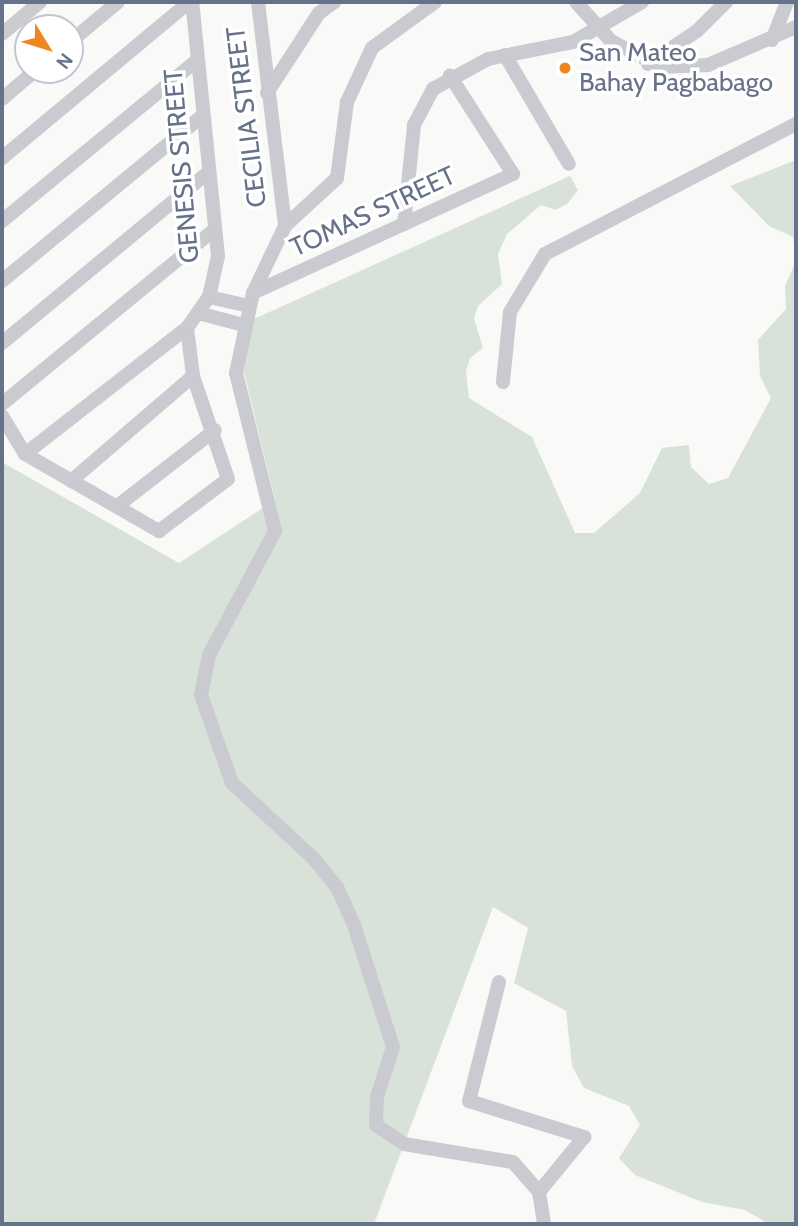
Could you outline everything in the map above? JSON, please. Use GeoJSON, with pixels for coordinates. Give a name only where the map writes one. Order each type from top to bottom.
{"type":"FeatureCollection","features":[{"type":"Feature","properties":{"kind":"street"},"geometry":{"type":"LineString","coordinates":[[84,30],[118,2]]}},
{"type":"Feature","properties":{"kind":"street"},"geometry":{"type":"LineString","coordinates":[[2,158],[190,2]]}},
{"type":"Feature","properties":{"kind":"street","name":"GENESIS STREET"},"geometry":{"type":"LineString","coordinates":[[25,454],[187,328],[202,314],[209,297],[218,256],[190,2]]}},
{"type":"Feature","properties":{"kind":"street","name":"CECILIA STREET"},"geometry":{"type":"LineString","coordinates":[[258,2],[285,226]]}},
{"type":"Feature","properties":{"kind":"street"},"geometry":{"type":"LineString","coordinates":[[267,93],[319,8],[334,2]]}},
{"type":"Feature","properties":{"kind":"street"},"geometry":{"type":"LineString","coordinates":[[435,2],[372,48],[347,102],[337,178],[285,226],[251,300],[236,373],[275,531],[209,655],[201,695],[206,715],[236,789],[314,859],[337,887],[354,925],[393,1047],[374,1109],[381,1133],[419,1147],[506,1160],[524,1170],[538,1192],[544,1224]]}},
{"type":"Feature","properties":{"kind":"street"},"geometry":{"type":"LineString","coordinates":[[576,2],[597,29],[648,64],[708,65],[772,40],[796,27]]}},
{"type":"Feature","properties":{"kind":"street"},"geometry":{"type":"LineString","coordinates":[[404,224],[419,109],[450,76],[505,55],[562,46],[642,2]]}},
{"type":"Feature","properties":{"kind":"street"},"geometry":{"type":"LineString","coordinates":[[648,64],[697,31],[726,2]]}},
{"type":"Feature","properties":{"kind":"street"},"geometry":{"type":"LineString","coordinates":[[772,40],[788,2]]}},
{"type":"Feature","properties":{"kind":"street"},"geometry":{"type":"LineString","coordinates":[[2,34],[31,5]]}},
{"type":"Feature","properties":{"kind":"street"},"geometry":{"type":"LineString","coordinates":[[505,55],[569,164]]}},
{"type":"Feature","properties":{"kind":"street"},"geometry":{"type":"LineString","coordinates":[[2,221],[197,60]]}},
{"type":"Feature","properties":{"kind":"street","name":"TOMAS STREET"},"geometry":{"type":"LineString","coordinates":[[251,300],[404,224],[513,174],[450,76]]}},
{"type":"Feature","properties":{"kind":"street"},"geometry":{"type":"LineString","coordinates":[[2,99],[20,84]]}},
{"type":"Feature","properties":{"kind":"street"},"geometry":{"type":"LineString","coordinates":[[2,281],[202,116]]}},
{"type":"Feature","properties":{"kind":"street"},"geometry":{"type":"LineString","coordinates":[[503,382],[510,312],[545,254],[796,124]]}},
{"type":"Feature","properties":{"kind":"street"},"geometry":{"type":"LineString","coordinates":[[2,343],[209,172]]}},
{"type":"Feature","properties":{"kind":"street"},"geometry":{"type":"LineString","coordinates":[[2,404],[215,229]]}},
{"type":"Feature","properties":{"kind":"street"},"geometry":{"type":"LineString","coordinates":[[209,297],[251,300]]}},
{"type":"Feature","properties":{"kind":"street"},"geometry":{"type":"LineString","coordinates":[[202,314],[244,325]]}},
{"type":"Feature","properties":{"kind":"street"},"geometry":{"type":"LineString","coordinates":[[2,416],[25,454],[71,481],[120,504],[159,531],[228,480],[215,430],[194,376],[187,328]]}},
{"type":"Feature","properties":{"kind":"street"},"geometry":{"type":"LineString","coordinates":[[71,481],[194,376]]}},
{"type":"Feature","properties":{"kind":"street"},"geometry":{"type":"LineString","coordinates":[[120,504],[215,430]]}},
{"type":"Feature","properties":{"kind":"street"},"geometry":{"type":"LineString","coordinates":[[499,982],[468,1101],[584,1137],[538,1192]]}},
{"type":"Feature","properties":{"kind":"shaded area"},"geometry":{"type":"Polygon","coordinates":[[[796,160],[796,261],[793,237],[769,226],[730,186],[796,160]]]}},
{"type":"Feature","properties":{"kind":"shaded area"},"geometry":{"type":"Polygon","coordinates":[[[570,176],[578,190],[568,203],[556,210],[541,205],[507,234],[498,254],[502,284],[478,306],[474,318],[483,348],[470,358],[466,372],[469,398],[532,437],[575,533],[594,533],[640,493],[662,448],[689,445],[691,467],[709,484],[728,478],[771,398],[760,376],[758,340],[786,309],[785,286],[796,261],[796,1224],[769,1224],[745,1210],[702,1202],[635,1175],[619,1158],[640,1125],[629,1106],[584,1088],[572,1066],[566,1011],[514,983],[528,928],[493,907],[374,1224],[2,1224],[2,462],[179,563],[275,500],[242,364],[252,320],[570,176]]]}},
{"type":"Feature","properties":{"kind":"place","name":"San Mateo Bahay Pagbabago"},"geometry":{"type":"Point","coordinates":[565,68]}}]}
